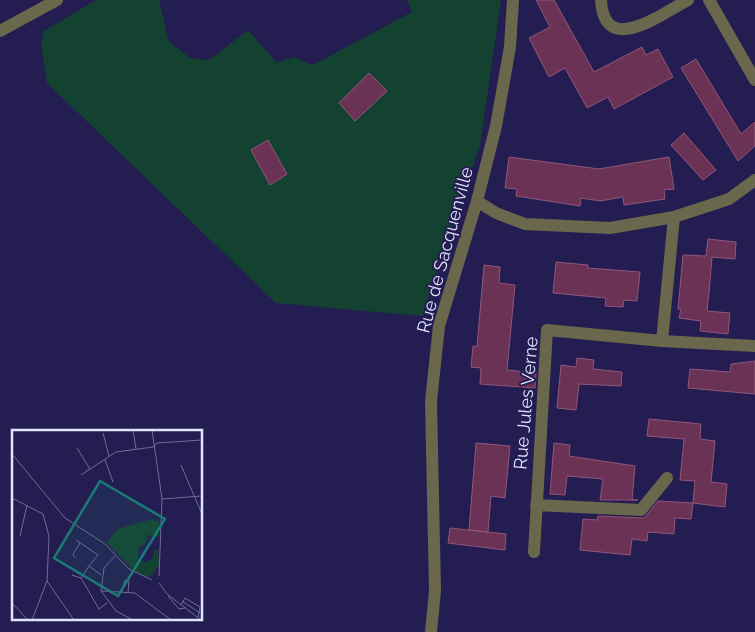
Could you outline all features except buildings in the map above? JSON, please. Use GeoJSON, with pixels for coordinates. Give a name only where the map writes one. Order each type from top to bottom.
{"type":"FeatureCollection","features":[{"type":"Feature","properties":{"kind":"street"},"geometry":{"type":"LineString","coordinates":[[0,31],[57,0]]}},
{"type":"Feature","properties":{"kind":"street","name":"Rue de Sacquenville"},"geometry":{"type":"LineString","coordinates":[[431,632],[435,591],[431,401],[439,326],[477,201],[496,126],[510,47],[513,0]]}},
{"type":"Feature","properties":{"kind":"street"},"geometry":{"type":"LineString","coordinates":[[600,0],[601,12],[608,24],[619,30],[631,30],[688,0]]}},
{"type":"Feature","properties":{"kind":"street"},"geometry":{"type":"LineString","coordinates":[[709,0],[755,80]]}},
{"type":"Feature","properties":{"kind":"street"},"geometry":{"type":"LineString","coordinates":[[477,201],[496,212],[525,224],[610,228],[674,218],[729,199],[755,180]]}},
{"type":"Feature","properties":{"kind":"street"},"geometry":{"type":"LineString","coordinates":[[674,218],[662,341],[755,346]]}},
{"type":"Feature","properties":{"kind":"street","name":"Rue Jules Verne"},"geometry":{"type":"LineString","coordinates":[[534,552],[547,330],[662,341]]}},
{"type":"Feature","properties":{"kind":"street"},"geometry":{"type":"LineString","coordinates":[[536,505],[641,510],[667,478]]}},
{"type":"Feature","properties":{"kind":"green space"},"geometry":{"type":"Polygon","coordinates":[[[96,0],[159,0],[169,42],[190,58],[209,60],[248,30],[277,63],[294,57],[313,65],[412,12],[407,0],[501,0],[480,145],[422,316],[276,303],[47,83],[41,44],[44,31],[96,0]]]}}]}
